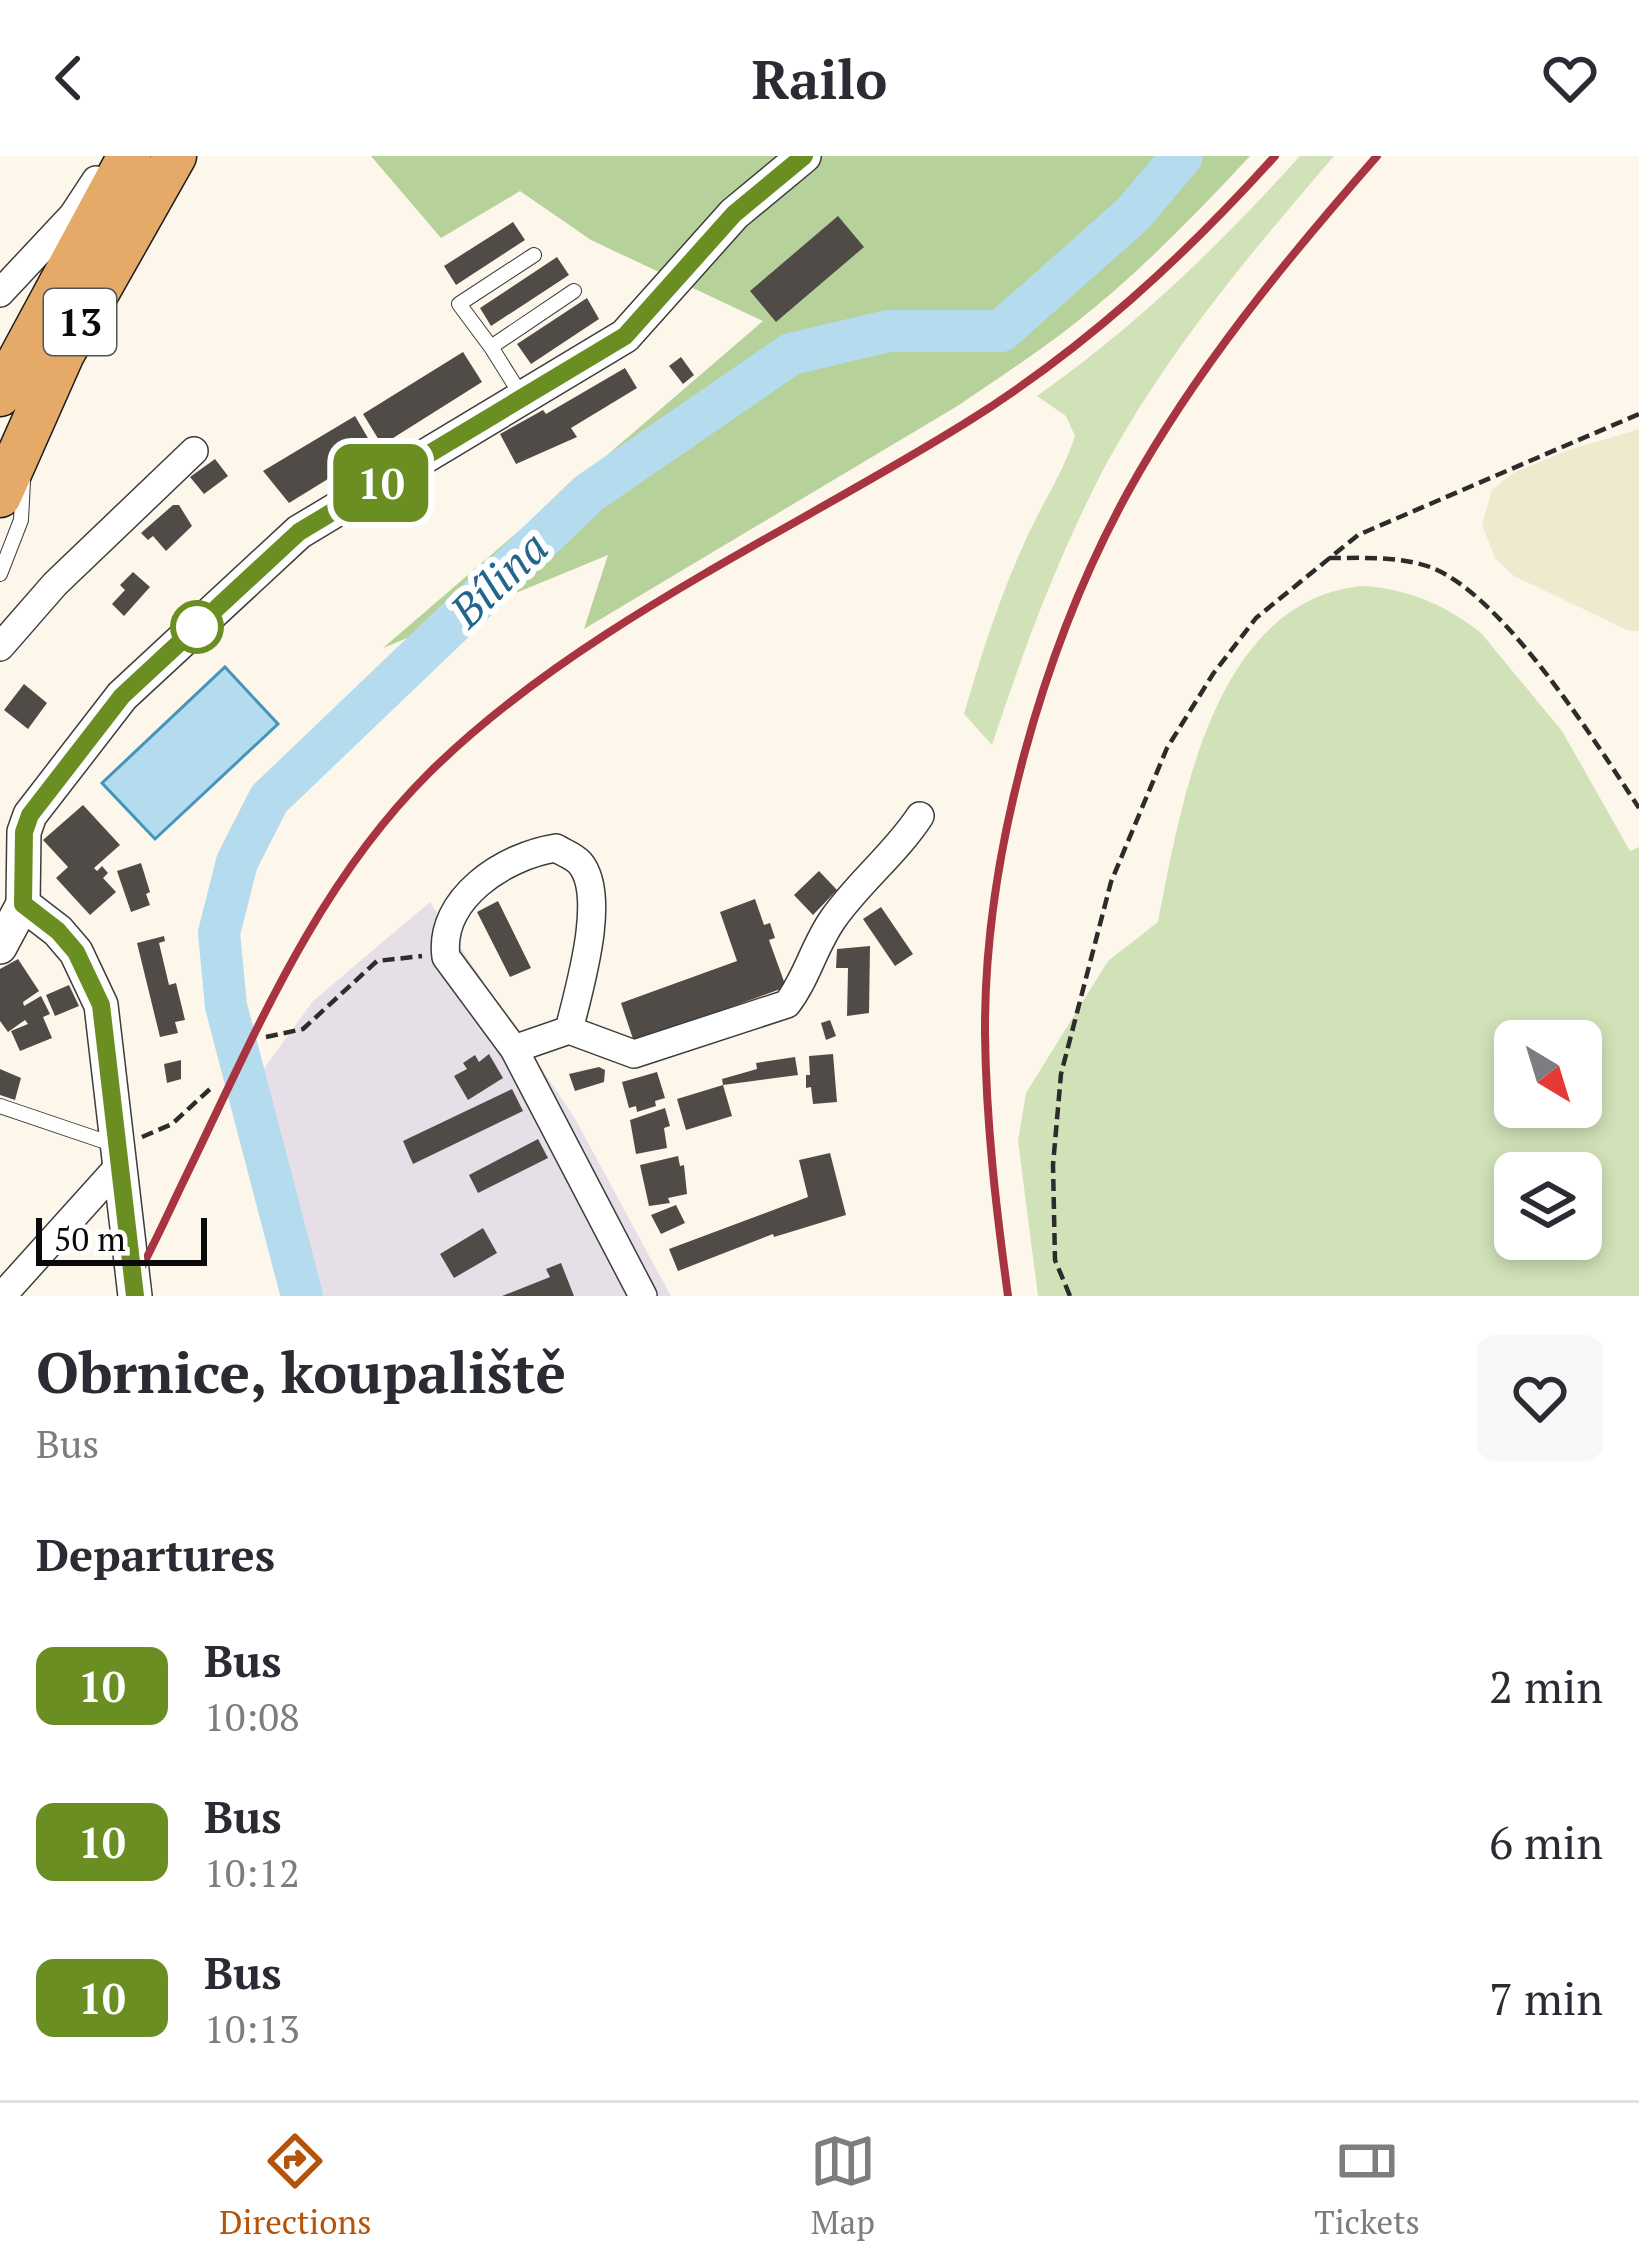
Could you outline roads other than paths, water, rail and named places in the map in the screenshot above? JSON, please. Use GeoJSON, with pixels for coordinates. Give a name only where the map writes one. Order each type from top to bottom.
{"type":"FeatureCollection","features":[{"type":"Feature","properties":{"kind":"highway","name":"13"},"geometry":{"type":"LineString","coordinates":[[0,395],[129,156]]}},
{"type":"Feature","properties":{"kind":"highway","name":"13"},"geometry":{"type":"LineString","coordinates":[[0,496],[63,354],[175,156]]}},
{"type":"Feature","properties":{"kind":"street"},"geometry":{"type":"LineString","coordinates":[[0,293],[73,215],[111,156]]}},
{"type":"Feature","properties":{"kind":"street"},"geometry":{"type":"LineString","coordinates":[[0,947],[23,904],[24,832],[30,815],[122,696],[299,532],[625,336],[734,214],[804,156]]}},
{"type":"Feature","properties":{"kind":"street"},"geometry":{"type":"LineString","coordinates":[[0,646],[55,584],[194,451]]}},
{"type":"Feature","properties":{"kind":"street"},"geometry":{"type":"LineString","coordinates":[[514,1049],[569,1030],[634,1054],[787,1004],[830,923],[904,841],[920,816]]}},
{"type":"Feature","properties":{"kind":"street"},"geometry":{"type":"LineString","coordinates":[[569,1030],[589,945],[590,884],[583,866],[556,848],[489,877],[452,914],[443,939],[446,957],[514,1049],[643,1296]]}},
{"type":"Feature","properties":{"kind":"street"},"geometry":{"type":"LineString","coordinates":[[23,904],[76,952],[97,993],[108,1038],[135,1296]]}},
{"type":"Feature","properties":{"kind":"street"},"geometry":{"type":"LineString","coordinates":[[2,1296],[118,1156]]}},
{"type":"Feature","properties":{"kind":"lane"},"geometry":{"type":"LineString","coordinates":[[523,398],[459,304],[534,255]]}},
{"type":"Feature","properties":{"kind":"lane"},"geometry":{"type":"LineString","coordinates":[[491,346],[574,291]]}},
{"type":"Feature","properties":{"kind":"lane"},"geometry":{"type":"LineString","coordinates":[[0,574],[21,520],[20,445]]}},
{"type":"Feature","properties":{"kind":"lane"},"geometry":{"type":"LineString","coordinates":[[0,1106],[118,1156]]}},
{"type":"Feature","properties":{"kind":"water"},"geometry":{"type":"Polygon","coordinates":[[[225,667],[278,724],[155,839],[102,783],[225,667]]]}},
{"type":"Feature","properties":{"kind":"waterway","name":"Bílina"},"geometry":{"type":"LineString","coordinates":[[302,1296],[226,1006],[219,933],[237,862],[269,799],[589,493],[791,354],[888,331],[1001,331],[1133,214],[1182,156]]}},
{"type":"Feature","properties":{"kind":"railway"},"geometry":{"type":"LineString","coordinates":[[126,1296],[291,963],[353,863],[429,773],[550,672],[617,627],[967,422],[1052,364],[1168,266],[1275,156]]}},
{"type":"Feature","properties":{"kind":"railway"},"geometry":{"type":"LineString","coordinates":[[1008,1296],[987,1099],[987,965],[1007,825],[1045,685],[1097,552],[1154,447],[1244,317],[1377,156]]}}]}
